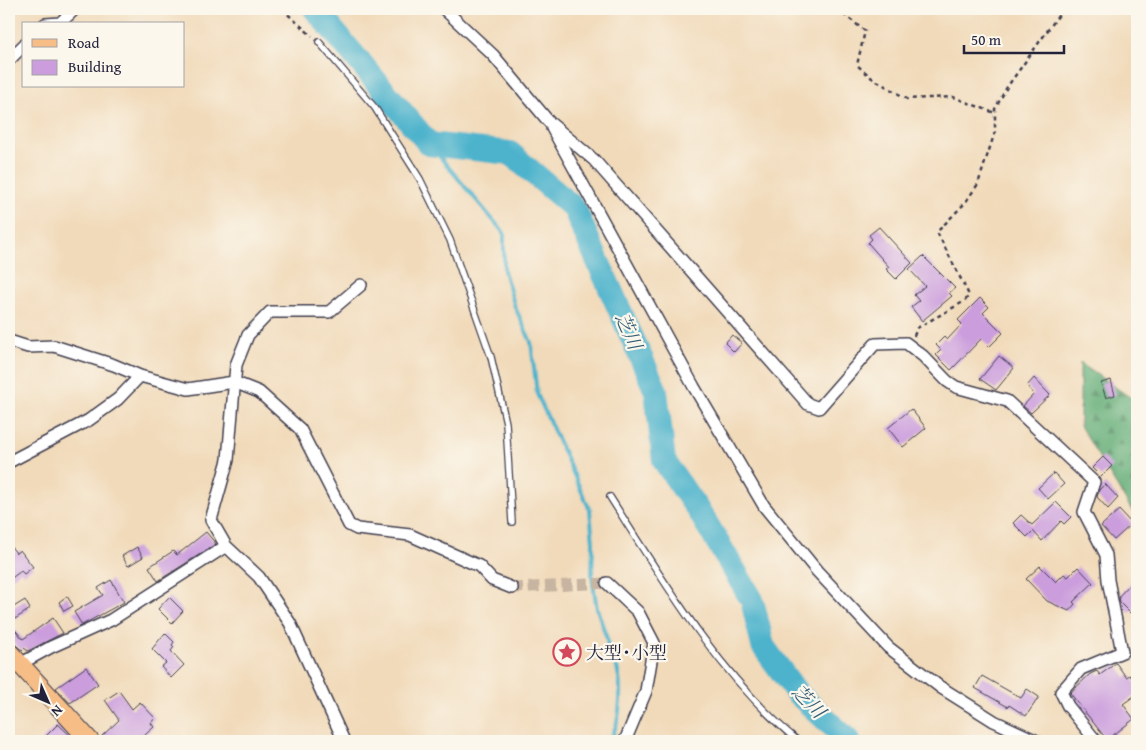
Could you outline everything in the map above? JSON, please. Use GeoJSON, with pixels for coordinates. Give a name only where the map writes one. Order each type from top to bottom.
{"type":"FeatureCollection","features":[{"type":"Feature","properties":{"kind":"main road"},"geometry":{"type":"LineString","coordinates":[[14,658],[89,741]]}},
{"type":"Feature","properties":{"kind":"street"},"geometry":{"type":"LineString","coordinates":[[61,22],[75,9]]}},
{"type":"Feature","properties":{"kind":"street"},"geometry":{"type":"LineString","coordinates":[[444,9],[493,55],[549,122],[594,160],[808,404],[819,408],[875,344],[906,343],[956,387],[1006,402],[1094,482],[1084,512],[1106,555],[1122,652],[1081,669],[1061,692],[1068,706],[1096,741]]}},
{"type":"Feature","properties":{"kind":"street"},"geometry":{"type":"LineString","coordinates":[[9,60],[22,47]]}},
{"type":"Feature","properties":{"kind":"street"},"geometry":{"type":"LineString","coordinates":[[549,122],[699,395],[764,506],[817,571],[888,647],[940,687],[994,721],[1037,741]]}},
{"type":"Feature","properties":{"kind":"street"},"geometry":{"type":"LineString","coordinates":[[344,741],[290,623],[259,577],[226,546],[211,520],[228,460],[236,365],[248,335],[270,312],[329,312],[361,285]]}},
{"type":"Feature","properties":{"kind":"street"},"geometry":{"type":"LineString","coordinates":[[9,341],[28,347],[54,346],[114,365],[140,376],[188,389],[234,382],[260,392],[300,429],[349,525],[357,529],[410,535],[479,566],[492,580],[512,588]]}},
{"type":"Feature","properties":{"kind":"street"},"geometry":{"type":"LineString","coordinates":[[9,462],[89,420],[118,399],[140,376]]}},
{"type":"Feature","properties":{"kind":"street"},"geometry":{"type":"LineString","coordinates":[[14,658],[51,647],[111,620],[226,546]]}},
{"type":"Feature","properties":{"kind":"street"},"geometry":{"type":"LineString","coordinates":[[607,583],[638,612],[654,643],[646,691],[625,741]]}},
{"type":"Feature","properties":{"kind":"lane"},"geometry":{"type":"LineString","coordinates":[[318,42],[375,108],[420,179],[450,240],[491,357],[506,422],[512,522]]}},
{"type":"Feature","properties":{"kind":"lane"},"geometry":{"type":"LineString","coordinates":[[610,497],[686,616],[770,718],[798,741]]}},
{"type":"Feature","properties":{"kind":"path"},"geometry":{"type":"LineString","coordinates":[[282,9],[318,42]]}},
{"type":"Feature","properties":{"kind":"path"},"geometry":{"type":"LineString","coordinates":[[837,9],[865,31],[857,65],[872,78],[907,99],[953,97],[995,113]]}},
{"type":"Feature","properties":{"kind":"path"},"geometry":{"type":"LineString","coordinates":[[911,346],[917,328],[965,301],[969,295],[937,232],[965,203],[978,184],[995,132],[995,109],[1007,87],[1063,9]]}},
{"type":"Feature","properties":{"kind":"green space"},"geometry":{"type":"Polygon","coordinates":[[[1080,363],[1137,402],[1137,519],[1080,426],[1080,363]]]}},
{"type":"Feature","properties":{"kind":"building"},"geometry":{"type":"Polygon","coordinates":[[[879,227],[912,263],[896,279],[886,269],[889,267],[868,243],[872,239],[869,235],[879,227]]]}},
{"type":"Feature","properties":{"kind":"building"},"geometry":{"type":"Polygon","coordinates":[[[923,256],[955,288],[949,293],[952,296],[922,321],[911,307],[919,301],[914,295],[925,286],[909,269],[923,256]]]}},
{"type":"Feature","properties":{"kind":"building"},"geometry":{"type":"Polygon","coordinates":[[[980,298],[989,307],[983,313],[1003,333],[989,347],[981,339],[951,370],[936,355],[941,350],[936,345],[944,337],[947,340],[962,324],[958,320],[980,298]]]}},
{"type":"Feature","properties":{"kind":"building"},"geometry":{"type":"Polygon","coordinates":[[[732,335],[742,343],[734,352],[725,343],[732,335]]]}},
{"type":"Feature","properties":{"kind":"building"},"geometry":{"type":"Polygon","coordinates":[[[999,356],[1014,368],[996,390],[980,379],[999,356]]]}},
{"type":"Feature","properties":{"kind":"building"},"geometry":{"type":"Polygon","coordinates":[[[1034,378],[1050,395],[1031,413],[1023,406],[1034,394],[1027,386],[1034,378]]]}},
{"type":"Feature","properties":{"kind":"building"},"geometry":{"type":"Polygon","coordinates":[[[1111,380],[1115,395],[1106,398],[1101,383],[1111,380]]]}},
{"type":"Feature","properties":{"kind":"building"},"geometry":{"type":"Polygon","coordinates":[[[911,409],[926,428],[903,447],[888,428],[911,409]]]}},
{"type":"Feature","properties":{"kind":"building"},"geometry":{"type":"Polygon","coordinates":[[[1103,457],[1112,466],[1101,477],[1092,468],[1103,457]]]}},
{"type":"Feature","properties":{"kind":"building"},"geometry":{"type":"Polygon","coordinates":[[[1054,473],[1064,484],[1048,499],[1038,488],[1054,473]]]}},
{"type":"Feature","properties":{"kind":"building"},"geometry":{"type":"Polygon","coordinates":[[[1105,484],[1118,498],[1108,509],[1097,497],[1099,490],[1105,484]]]}},
{"type":"Feature","properties":{"kind":"building"},"geometry":{"type":"Polygon","coordinates":[[[1056,502],[1071,517],[1064,524],[1061,521],[1042,541],[1033,531],[1027,537],[1013,523],[1021,515],[1032,525],[1056,502]]]}},
{"type":"Feature","properties":{"kind":"building"},"geometry":{"type":"Polygon","coordinates":[[[1119,510],[1132,524],[1114,540],[1101,526],[1119,510]]]}},
{"type":"Feature","properties":{"kind":"building"},"geometry":{"type":"Polygon","coordinates":[[[206,532],[216,544],[158,581],[149,567],[173,551],[177,555],[206,532]]]}},
{"type":"Feature","properties":{"kind":"building"},"geometry":{"type":"Polygon","coordinates":[[[9,544],[16,553],[20,550],[33,567],[24,574],[21,571],[9,580],[9,544]]]}},
{"type":"Feature","properties":{"kind":"building"},"geometry":{"type":"Polygon","coordinates":[[[137,547],[143,557],[128,566],[122,556],[137,547]]]}},
{"type":"Feature","properties":{"kind":"building"},"geometry":{"type":"Polygon","coordinates":[[[1040,566],[1056,582],[1064,574],[1068,577],[1078,567],[1093,583],[1073,602],[1075,604],[1069,611],[1047,601],[1026,579],[1040,566]]]}},
{"type":"Feature","properties":{"kind":"building"},"geometry":{"type":"Polygon","coordinates":[[[111,580],[124,602],[82,625],[74,612],[103,595],[98,588],[111,580]]]}},
{"type":"Feature","properties":{"kind":"building"},"geometry":{"type":"Polygon","coordinates":[[[1132,582],[1137,588],[1137,605],[1130,613],[1120,603],[1119,596],[1132,582]]]}},
{"type":"Feature","properties":{"kind":"building"},"geometry":{"type":"Polygon","coordinates":[[[67,596],[73,606],[64,611],[59,602],[67,596]]]}},
{"type":"Feature","properties":{"kind":"building"},"geometry":{"type":"Polygon","coordinates":[[[169,597],[183,611],[172,623],[158,609],[169,597]]]}},
{"type":"Feature","properties":{"kind":"building"},"geometry":{"type":"Polygon","coordinates":[[[25,600],[30,609],[15,619],[9,610],[25,600]]]}},
{"type":"Feature","properties":{"kind":"building"},"geometry":{"type":"Polygon","coordinates":[[[53,618],[63,633],[28,651],[24,648],[22,650],[9,640],[9,623],[23,639],[53,618]]]}},
{"type":"Feature","properties":{"kind":"building"},"geometry":{"type":"Polygon","coordinates":[[[165,633],[174,642],[172,645],[174,647],[171,651],[184,665],[171,678],[161,667],[166,663],[152,649],[165,633]]]}},
{"type":"Feature","properties":{"kind":"building"},"geometry":{"type":"Polygon","coordinates":[[[1116,663],[1126,677],[1130,675],[1137,685],[1137,694],[1123,704],[1134,719],[1107,740],[1070,693],[1090,674],[1097,671],[1100,675],[1116,663]]]}},
{"type":"Feature","properties":{"kind":"building"},"geometry":{"type":"Polygon","coordinates":[[[86,667],[98,684],[70,703],[56,688],[86,667]]]}},
{"type":"Feature","properties":{"kind":"building"},"geometry":{"type":"Polygon","coordinates":[[[982,676],[1021,698],[1027,689],[1039,697],[1026,716],[975,688],[982,676]]]}},
{"type":"Feature","properties":{"kind":"building"},"geometry":{"type":"Polygon","coordinates":[[[119,691],[132,709],[140,702],[155,718],[151,723],[154,727],[138,741],[107,741],[102,736],[119,720],[105,700],[119,691]]]}},
{"type":"Feature","properties":{"kind":"building"},"geometry":{"type":"Polygon","coordinates":[[[58,724],[76,741],[41,741],[58,724]]]}},
{"type":"Feature","properties":{"kind":"waterway","name":"芝川"},"geometry":{"type":"LineString","coordinates":[[315,9],[429,144],[510,153],[574,208],[656,391],[664,461],[702,516],[752,600],[763,646],[797,693],[849,741]]}},
{"type":"Feature","properties":{"kind":"waterway"},"geometry":{"type":"LineString","coordinates":[[429,144],[504,233],[504,271],[515,307],[531,342],[537,394],[590,510],[593,542],[592,577],[597,609],[618,670],[620,691],[617,724],[609,741]]}},
{"type":"Feature","properties":{"kind":"tunnel"},"geometry":{"type":"LineString","coordinates":[[512,588],[607,583]]}},
{"type":"Feature","properties":{"kind":"place","name":"大型･小型"},"geometry":{"type":"Point","coordinates":[567,652]}}]}
